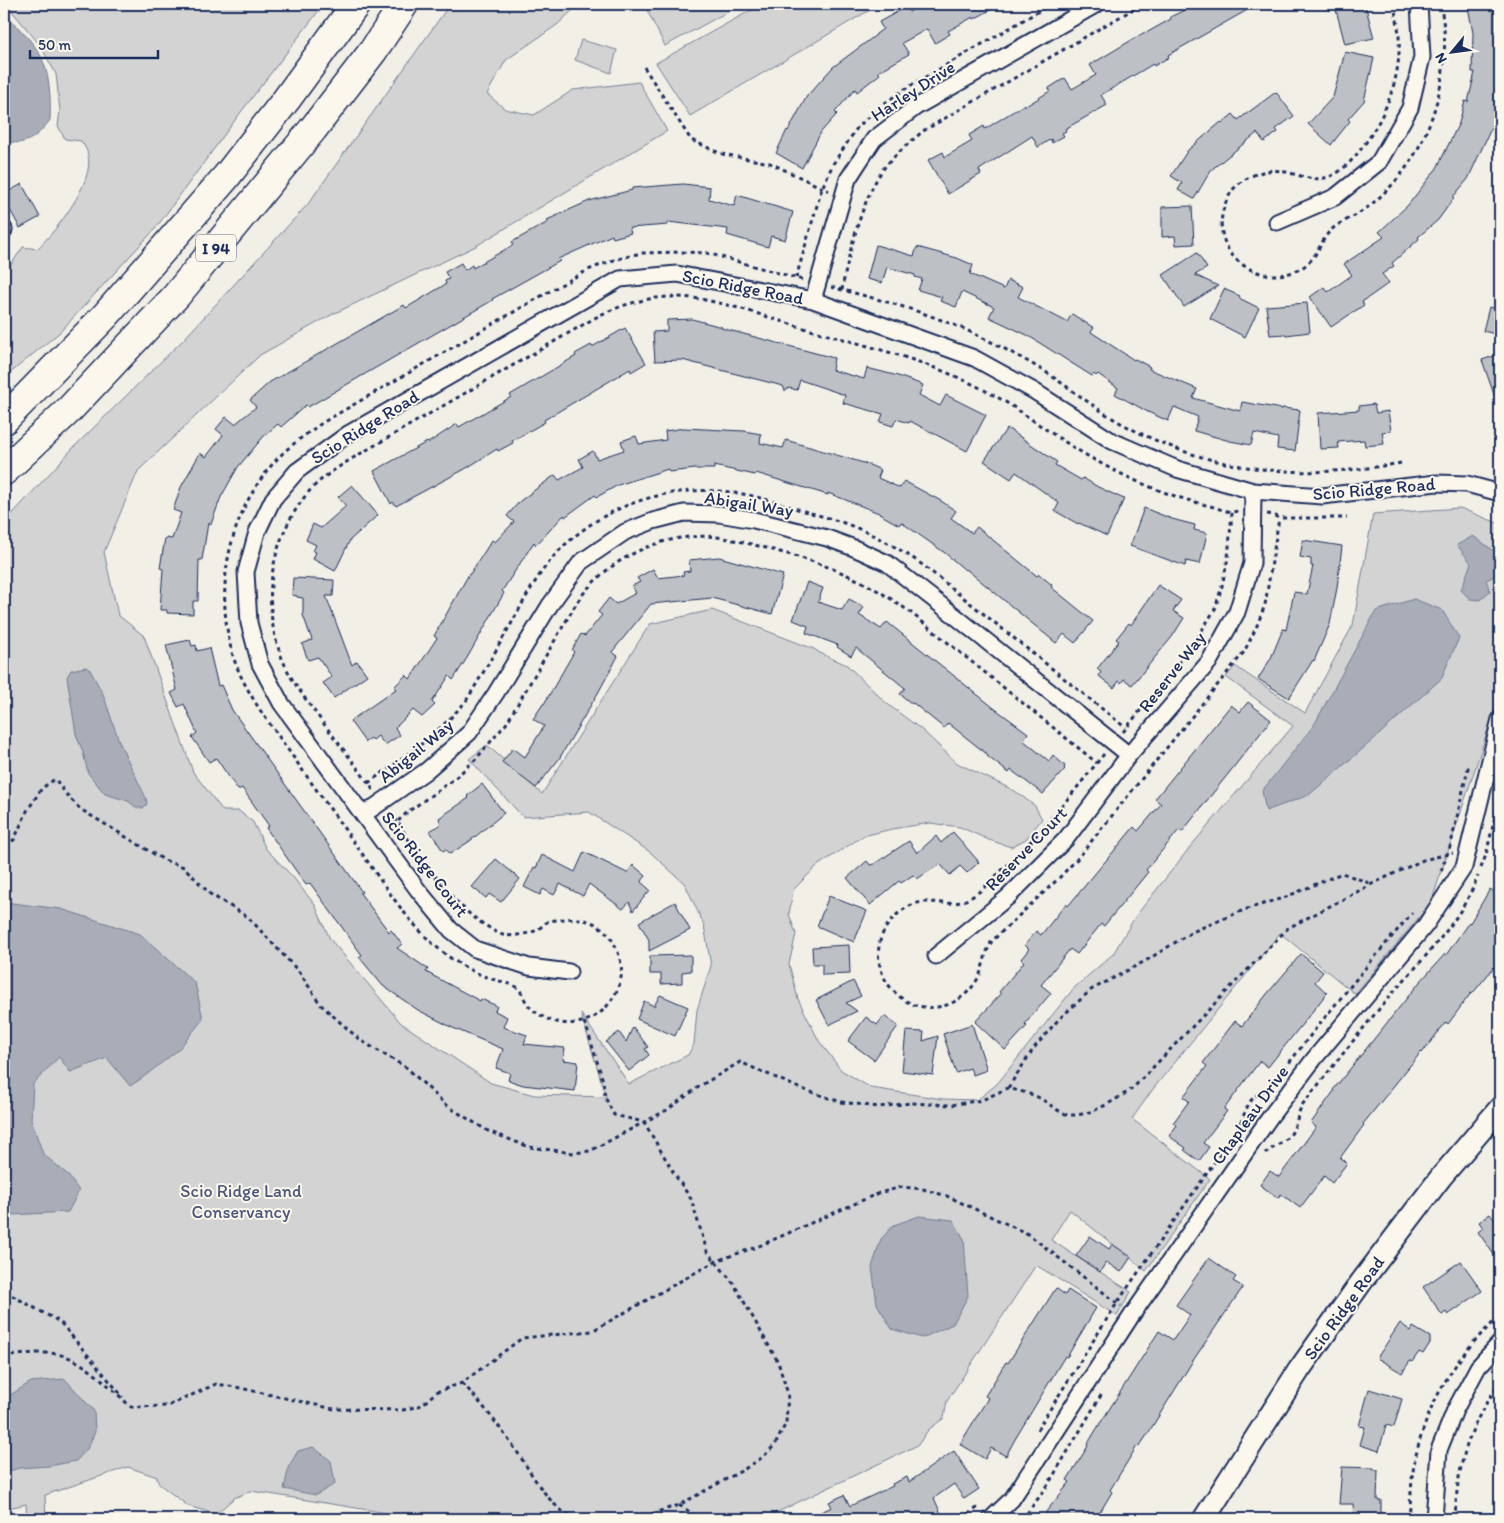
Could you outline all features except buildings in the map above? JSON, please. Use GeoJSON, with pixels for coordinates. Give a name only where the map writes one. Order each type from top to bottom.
{"type":"FeatureCollection","features":[{"type":"Feature","properties":{"kind":"highway","name":"I 94"},"geometry":{"type":"LineString","coordinates":[[4,420],[106,314],[226,177],[286,100],[356,4]]}},
{"type":"Feature","properties":{"kind":"highway","name":"I 94"},"geometry":{"type":"LineString","coordinates":[[4,471],[70,410],[176,296],[313,129],[373,51],[404,4]]}},
{"type":"Feature","properties":{"kind":"street","name":"Harley Drive"},"geometry":{"type":"LineString","coordinates":[[813,300],[848,180],[874,139],[916,107],[1097,4]]}},
{"type":"Feature","properties":{"kind":"street"},"geometry":{"type":"LineString","coordinates":[[1277,222],[1335,197],[1379,162],[1410,108],[1422,57],[1419,4]]}},
{"type":"Feature","properties":{"kind":"street","name":"Scio Ridge Road"},"geometry":{"type":"LineString","coordinates":[[363,815],[281,703],[260,664],[249,623],[246,572],[257,532],[273,499],[298,470],[348,434],[620,278],[677,274],[813,300],[974,358],[1034,391],[1112,441],[1177,469],[1253,492],[1322,496],[1437,483],[1467,484],[1500,493]]}},
{"type":"Feature","properties":{"kind":"street","name":"Reserve Way"},"geometry":{"type":"LineString","coordinates":[[1129,755],[1209,662],[1237,612],[1252,563],[1253,492]]}},
{"type":"Feature","properties":{"kind":"street","name":"Abigail Way"},"geometry":{"type":"LineString","coordinates":[[363,815],[426,771],[469,733],[550,605],[581,562],[625,532],[652,520],[684,513],[719,514],[754,520],[827,538],[887,563],[1129,755]]}},
{"type":"Feature","properties":{"kind":"street","name":"Chapleau Drive"},"geometry":{"type":"LineString","coordinates":[[991,1519],[1012,1499],[1132,1315],[1281,1102],[1314,1059],[1425,926],[1464,867],[1500,719]]}},
{"type":"Feature","properties":{"kind":"street","name":"Reserve Court"},"geometry":{"type":"LineString","coordinates":[[936,956],[1008,897],[1066,839],[1129,755]]}},
{"type":"Feature","properties":{"kind":"street","name":"Scio Ridge Court"},"geometry":{"type":"LineString","coordinates":[[363,815],[418,890],[451,930],[475,949],[529,967],[568,972]]}},
{"type":"Feature","properties":{"kind":"street","name":"Scio Ridge Road"},"geometry":{"type":"LineString","coordinates":[[1204,1519],[1299,1370],[1362,1281],[1441,1177],[1500,1108]]}},
{"type":"Feature","properties":{"kind":"street"},"geometry":{"type":"LineString","coordinates":[[1434,1519],[1440,1450],[1455,1410],[1478,1367],[1500,1343]]}},
{"type":"Feature","properties":{"kind":"path"},"geometry":{"type":"LineString","coordinates":[[842,290],[845,271],[869,194],[884,168],[902,149],[932,126],[1142,4]]}},
{"type":"Feature","properties":{"kind":"path"},"geometry":{"type":"LineString","coordinates":[[1393,4],[1399,34],[1399,60],[1393,90],[1384,114],[1358,153],[1334,175],[1322,179],[1310,179],[1280,171],[1266,171],[1253,174],[1231,191],[1223,207],[1221,220],[1222,237],[1229,252],[1239,262],[1254,272],[1281,276],[1294,272],[1307,264],[1316,255],[1330,231],[1363,211],[1386,191],[1412,160],[1424,138],[1434,110],[1443,74],[1443,15],[1440,4]]}},
{"type":"Feature","properties":{"kind":"path"},"geometry":{"type":"LineString","coordinates":[[644,67],[691,140],[722,154],[770,162],[843,198]]}},
{"type":"Feature","properties":{"kind":"path"},"geometry":{"type":"LineString","coordinates":[[398,821],[409,841],[444,888],[474,918],[496,932],[504,935],[527,933],[538,929],[548,922],[574,918],[589,921],[599,926],[611,937],[619,954],[622,971],[621,982],[608,1006],[584,1022],[562,1024],[540,1015],[529,1006],[519,989],[515,986],[487,978],[469,970],[429,940],[402,909],[246,689],[234,660],[227,629],[224,601],[226,572],[238,519],[254,491],[282,454],[330,418],[556,286],[588,270],[614,260],[641,253],[706,253],[922,313],[980,337],[1044,371],[1090,405],[1148,437],[1217,461],[1254,469],[1307,473],[1341,471],[1401,463]]}},
{"type":"Feature","properties":{"kind":"path"},"geometry":{"type":"LineString","coordinates":[[398,821],[392,820],[368,783],[294,681],[282,657],[271,622],[270,594],[272,567],[282,536],[304,498],[332,471],[600,315],[619,306],[643,299],[670,297],[700,299],[913,359],[986,391],[1020,411],[1081,453],[1128,478],[1184,499],[1232,513],[1238,511],[1274,515],[1279,518],[1346,518]]}},
{"type":"Feature","properties":{"kind":"path"},"geometry":{"type":"LineString","coordinates":[[368,783],[418,748],[452,718],[466,701],[538,576],[568,542],[610,512],[657,495],[688,490],[739,493],[844,523],[868,532],[901,550],[924,566],[1126,728]]}},
{"type":"Feature","properties":{"kind":"path"},"geometry":{"type":"LineString","coordinates":[[398,821],[409,810],[475,760],[506,724],[576,604],[596,579],[619,562],[655,544],[699,536],[716,537],[751,544],[833,568],[861,580],[910,612],[1097,763],[1193,645],[1215,609],[1228,558],[1232,513]]}},
{"type":"Feature","properties":{"kind":"path"},"geometry":{"type":"LineString","coordinates":[[4,843],[14,840],[27,811],[42,788],[55,779],[80,809],[164,860],[184,867],[210,894],[248,917],[300,973],[321,1005],[360,1040],[407,1068],[447,1106],[488,1131],[528,1147],[574,1153],[590,1151],[667,1110],[700,1086],[740,1062],[800,1088],[841,1102],[879,1107],[910,1103],[951,1105],[982,1100],[1008,1088],[1034,1048],[1052,1027],[1091,990],[1147,960],[1192,932],[1244,910],[1286,897],[1342,874],[1372,884]]}},
{"type":"Feature","properties":{"kind":"path"},"geometry":{"type":"LineString","coordinates":[[1260,1160],[1266,1153],[1289,1137],[1294,1129],[1302,1105],[1384,1003],[1443,936],[1471,895],[1486,855],[1500,796]]}},
{"type":"Feature","properties":{"kind":"path"},"geometry":{"type":"LineString","coordinates":[[1008,1088],[1042,1099],[1055,1109],[1070,1116],[1089,1112],[1109,1103],[1132,1089],[1288,928],[1372,884],[1423,860],[1468,849]]}},
{"type":"Feature","properties":{"kind":"path"},"geometry":{"type":"LineString","coordinates":[[584,1022],[603,1081],[605,1097],[614,1115],[644,1122],[691,1199],[708,1251],[734,1284],[778,1362],[788,1394],[786,1424],[775,1445],[763,1457],[726,1480],[679,1505],[626,1519]]}},
{"type":"Feature","properties":{"kind":"path"},"geometry":{"type":"LineString","coordinates":[[4,1357],[48,1353],[69,1358],[99,1377],[132,1407],[168,1406],[216,1384],[334,1410],[403,1410],[422,1405],[436,1392],[462,1383],[522,1338],[592,1330],[716,1261],[759,1246],[879,1193],[902,1187],[923,1189],[947,1196],[1028,1234],[1132,1315]]}},
{"type":"Feature","properties":{"kind":"path"},"geometry":{"type":"LineString","coordinates":[[4,1296],[13,1296],[60,1322],[132,1407]]}},
{"type":"Feature","properties":{"kind":"path"},"geometry":{"type":"LineString","coordinates":[[462,1383],[514,1447],[532,1476],[547,1495],[565,1513],[583,1519]]}},
{"type":"Feature","properties":{"kind":"path"},"geometry":{"type":"LineString","coordinates":[[1455,1519],[1457,1487],[1466,1448],[1474,1425],[1490,1396],[1500,1383]]}},
{"type":"Feature","properties":{"kind":"path"},"geometry":{"type":"LineString","coordinates":[[1021,1519],[1046,1488],[1107,1385]]}},
{"type":"Feature","properties":{"kind":"path"},"geometry":{"type":"LineString","coordinates":[[679,1505],[701,1519]]}},
{"type":"Feature","properties":{"kind":"green space"},"geometry":{"type":"Polygon","coordinates":[[[6,4],[324,4],[241,112],[155,229],[60,332],[4,378],[4,272],[23,247],[37,249],[54,231],[80,192],[89,166],[88,153],[81,141],[65,139],[58,126],[60,111],[56,74],[40,45],[6,4]]]}},
{"type":"Feature","properties":{"kind":"green space","name":"Scio Ridge Land Conservancy"},"geometry":{"type":"Polygon","coordinates":[[[450,4],[579,4],[557,25],[506,60],[487,94],[505,109],[534,115],[573,90],[639,82],[667,131],[476,246],[333,314],[260,355],[138,471],[104,552],[118,615],[144,636],[193,772],[223,811],[239,811],[253,822],[266,849],[292,876],[315,905],[330,939],[401,1023],[491,1083],[534,1095],[606,1097],[581,1014],[629,1084],[688,1055],[694,1044],[697,1010],[711,966],[704,925],[685,884],[650,852],[589,812],[523,817],[469,759],[487,745],[542,794],[650,624],[712,610],[814,649],[847,665],[886,703],[922,730],[957,763],[1015,791],[1035,806],[1042,819],[1026,839],[1011,847],[989,840],[960,827],[930,823],[892,829],[863,836],[817,866],[793,890],[789,914],[796,934],[789,964],[798,999],[819,1041],[841,1070],[871,1088],[943,1099],[977,1100],[997,1084],[1074,988],[1113,954],[1135,917],[1191,846],[1293,726],[1226,677],[1235,666],[1305,713],[1353,625],[1373,514],[1460,508],[1500,524],[1500,693],[1431,903],[1355,994],[1280,933],[1153,1089],[1132,1119],[1210,1179],[1146,1271],[1070,1210],[1051,1240],[1131,1292],[1117,1316],[1036,1265],[947,1401],[944,1418],[928,1430],[918,1445],[763,1519],[424,1519],[251,1491],[234,1498],[216,1514],[188,1506],[159,1484],[157,1477],[128,1467],[45,1495],[46,1519],[27,1519],[26,1504],[4,1509],[4,523],[74,447],[184,339],[308,204],[450,4]]]}},
{"type":"Feature","properties":{"kind":"green space"},"geometry":{"type":"Polygon","coordinates":[[[644,4],[742,4],[665,46],[644,4]]]}},
{"type":"Feature","properties":{"kind":"green space"},"geometry":{"type":"Polygon","coordinates":[[[762,4],[880,4],[690,116],[656,63],[762,4]]]}},
{"type":"Feature","properties":{"kind":"green space"},"geometry":{"type":"Polygon","coordinates":[[[581,40],[617,50],[611,73],[575,60],[581,40]]]}},
{"type":"Feature","properties":{"kind":"shaded area"},"geometry":{"type":"Polygon","coordinates":[[[4,12],[38,51],[45,67],[49,84],[50,120],[36,136],[18,143],[4,139],[4,12]]]}},
{"type":"Feature","properties":{"kind":"shaded area"},"geometry":{"type":"Polygon","coordinates":[[[1473,536],[1500,555],[1500,578],[1497,575],[1486,580],[1490,591],[1480,600],[1470,599],[1461,590],[1471,563],[1457,545],[1473,536]]]}},
{"type":"Feature","properties":{"kind":"shaded area"},"geometry":{"type":"Polygon","coordinates":[[[1414,599],[1442,610],[1459,638],[1441,679],[1309,795],[1266,811],[1262,791],[1314,725],[1376,611],[1414,599]]]}},
{"type":"Feature","properties":{"kind":"shaded area"},"geometry":{"type":"Polygon","coordinates":[[[86,667],[90,670],[103,694],[120,744],[146,798],[147,804],[143,808],[137,808],[128,801],[105,794],[88,773],[76,734],[67,677],[71,670],[86,667]]]}},
{"type":"Feature","properties":{"kind":"shaded area"},"geometry":{"type":"Polygon","coordinates":[[[4,902],[61,909],[140,934],[195,983],[203,1019],[178,1050],[130,1086],[107,1058],[70,1072],[59,1057],[33,1084],[31,1120],[43,1154],[67,1174],[79,1191],[68,1212],[10,1215],[4,1225],[4,902]]]}},
{"type":"Feature","properties":{"kind":"shaded area"},"geometry":{"type":"Polygon","coordinates":[[[919,1216],[953,1220],[964,1239],[968,1296],[953,1324],[922,1338],[892,1329],[877,1304],[872,1267],[881,1239],[894,1225],[919,1216]]]}},
{"type":"Feature","properties":{"kind":"shaded area"},"geometry":{"type":"Polygon","coordinates":[[[65,1379],[94,1411],[95,1432],[87,1449],[76,1461],[49,1466],[19,1468],[4,1473],[4,1399],[31,1382],[65,1379]]]}},
{"type":"Feature","properties":{"kind":"shaded area"},"geometry":{"type":"Polygon","coordinates":[[[313,1447],[331,1461],[335,1484],[316,1495],[284,1489],[289,1466],[298,1451],[313,1447]]]}}]}
